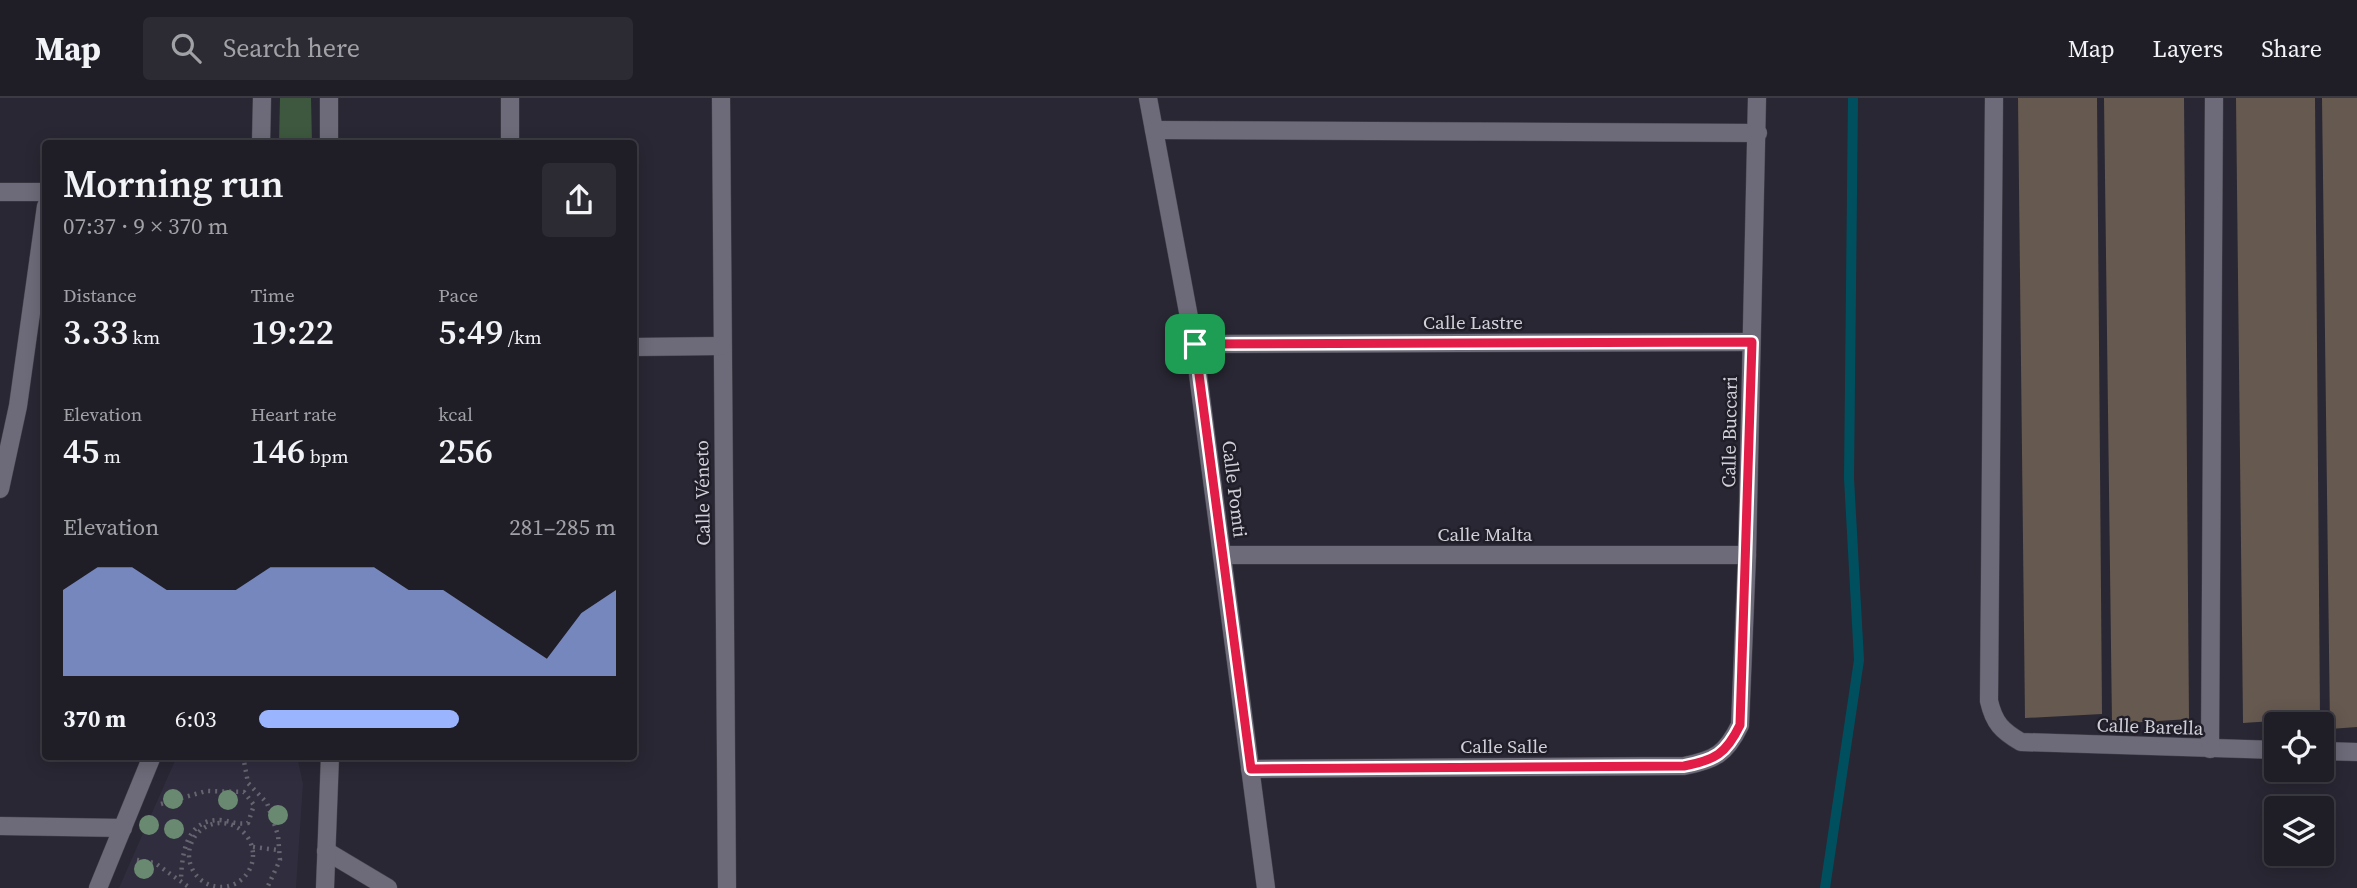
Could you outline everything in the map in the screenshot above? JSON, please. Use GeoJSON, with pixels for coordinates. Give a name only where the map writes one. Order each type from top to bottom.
{"type":"FeatureCollection","features":[{"type":"Feature","properties":{"kind":"street"},"geometry":{"type":"LineString","coordinates":[[261,140],[262,98]]}},
{"type":"Feature","properties":{"kind":"street"},"geometry":{"type":"LineString","coordinates":[[329,98],[329,140]]}},
{"type":"Feature","properties":{"kind":"street"},"geometry":{"type":"LineString","coordinates":[[510,98],[510,140]]}},
{"type":"Feature","properties":{"kind":"street","name":"Calle Véneto"},"geometry":{"type":"LineString","coordinates":[[722,98],[727,888]]}},
{"type":"Feature","properties":{"kind":"street","name":"Calle Pomti"},"geometry":{"type":"LineString","coordinates":[[1148,98],[1195,344],[1266,888]]}},
{"type":"Feature","properties":{"kind":"street","name":"Calle Buccari"},"geometry":{"type":"LineString","coordinates":[[1740,725],[1747,555],[1757,98]]}},
{"type":"Feature","properties":{"kind":"street","name":"Calle Barella"},"geometry":{"type":"LineString","coordinates":[[1994,98],[1989,701],[1993,719],[2004,732],[2021,742],[2264,750]]}},
{"type":"Feature","properties":{"kind":"street"},"geometry":{"type":"LineString","coordinates":[[2210,749],[2214,98]]}},
{"type":"Feature","properties":{"kind":"street"},"geometry":{"type":"LineString","coordinates":[[1154,130],[1758,132]]}},
{"type":"Feature","properties":{"kind":"street"},"geometry":{"type":"LineString","coordinates":[[0,192],[42,192]]}},
{"type":"Feature","properties":{"kind":"street"},"geometry":{"type":"LineString","coordinates":[[0,489],[18,406],[42,235]]}},
{"type":"Feature","properties":{"kind":"street","name":"Calle Lastre"},"geometry":{"type":"LineString","coordinates":[[1195,344],[1752,342]]}},
{"type":"Feature","properties":{"kind":"street"},"geometry":{"type":"LineString","coordinates":[[637,346],[722,345]]}},
{"type":"Feature","properties":{"kind":"street"},"geometry":{"type":"LineString","coordinates":[[0,405],[18,406]]}},
{"type":"Feature","properties":{"kind":"street","name":"Calle Malta"},"geometry":{"type":"LineString","coordinates":[[1222,555],[1747,555]]}},
{"type":"Feature","properties":{"kind":"street","name":"Calle Salle"},"geometry":{"type":"LineString","coordinates":[[1251,769],[1684,766],[1718,755],[1730,746],[1740,725]]}},
{"type":"Feature","properties":{"kind":"street"},"geometry":{"type":"LineString","coordinates":[[2334,751],[2357,752]]}},
{"type":"Feature","properties":{"kind":"street"},"geometry":{"type":"LineString","coordinates":[[98,888],[150,760]]}},
{"type":"Feature","properties":{"kind":"street"},"geometry":{"type":"LineString","coordinates":[[325,888],[330,760]]}},
{"type":"Feature","properties":{"kind":"street"},"geometry":{"type":"LineString","coordinates":[[0,826],[123,828]]}},
{"type":"Feature","properties":{"kind":"street"},"geometry":{"type":"LineString","coordinates":[[326,851],[388,888]]}},
{"type":"Feature","properties":{"kind":"path"},"geometry":{"type":"LineString","coordinates":[[244,760],[248,783],[267,803],[278,835],[279,860],[267,888]]}},
{"type":"Feature","properties":{"kind":"path"},"geometry":{"type":"LineString","coordinates":[[157,805],[206,791],[244,792],[254,805],[248,823],[218,820],[202,825],[190,834],[182,853],[181,879]]}},
{"type":"Feature","properties":{"kind":"path"},"geometry":{"type":"LineString","coordinates":[[253,847],[251,868],[238,883],[229,887],[208,885],[200,879],[189,862],[192,841],[209,825],[230,824],[240,830],[253,847],[278,850]]}},
{"type":"Feature","properties":{"kind":"path"},"geometry":{"type":"LineString","coordinates":[[132,860],[155,863],[190,888]]}},
{"type":"Feature","properties":{"kind":"shaded area"},"geometry":{"type":"Polygon","coordinates":[[[175,760],[298,760],[303,784],[296,888],[119,888],[175,760]]]}},
{"type":"Feature","properties":{"kind":"green space"},"geometry":{"type":"Polygon","coordinates":[[[280,98],[311,98],[312,140],[279,140],[280,98]]]}},
{"type":"Feature","properties":{"kind":"building"},"geometry":{"type":"Polygon","coordinates":[[[2018,98],[2097,98],[2102,714],[2025,718],[2018,98]]]}},
{"type":"Feature","properties":{"kind":"building"},"geometry":{"type":"Polygon","coordinates":[[[2104,98],[2184,98],[2189,719],[2112,724],[2104,98]]]}},
{"type":"Feature","properties":{"kind":"building"},"geometry":{"type":"Polygon","coordinates":[[[2236,98],[2315,98],[2320,712],[2264,712],[2264,722],[2243,723],[2236,98]]]}},
{"type":"Feature","properties":{"kind":"building"},"geometry":{"type":"Polygon","coordinates":[[[2322,98],[2357,98],[2357,727],[2334,729],[2334,712],[2330,712],[2322,98]]]}},
{"type":"Feature","properties":{"kind":"waterway"},"geometry":{"type":"LineString","coordinates":[[1825,888],[1859,660],[1849,478],[1853,98]]}},
{"type":"Feature","properties":{"kind":"route"},"geometry":{"type":"LineString","coordinates":[[1752,342],[1740,725],[1730,746],[1705,762],[1684,766],[1251,769],[1195,344],[1752,342]]}}]}
